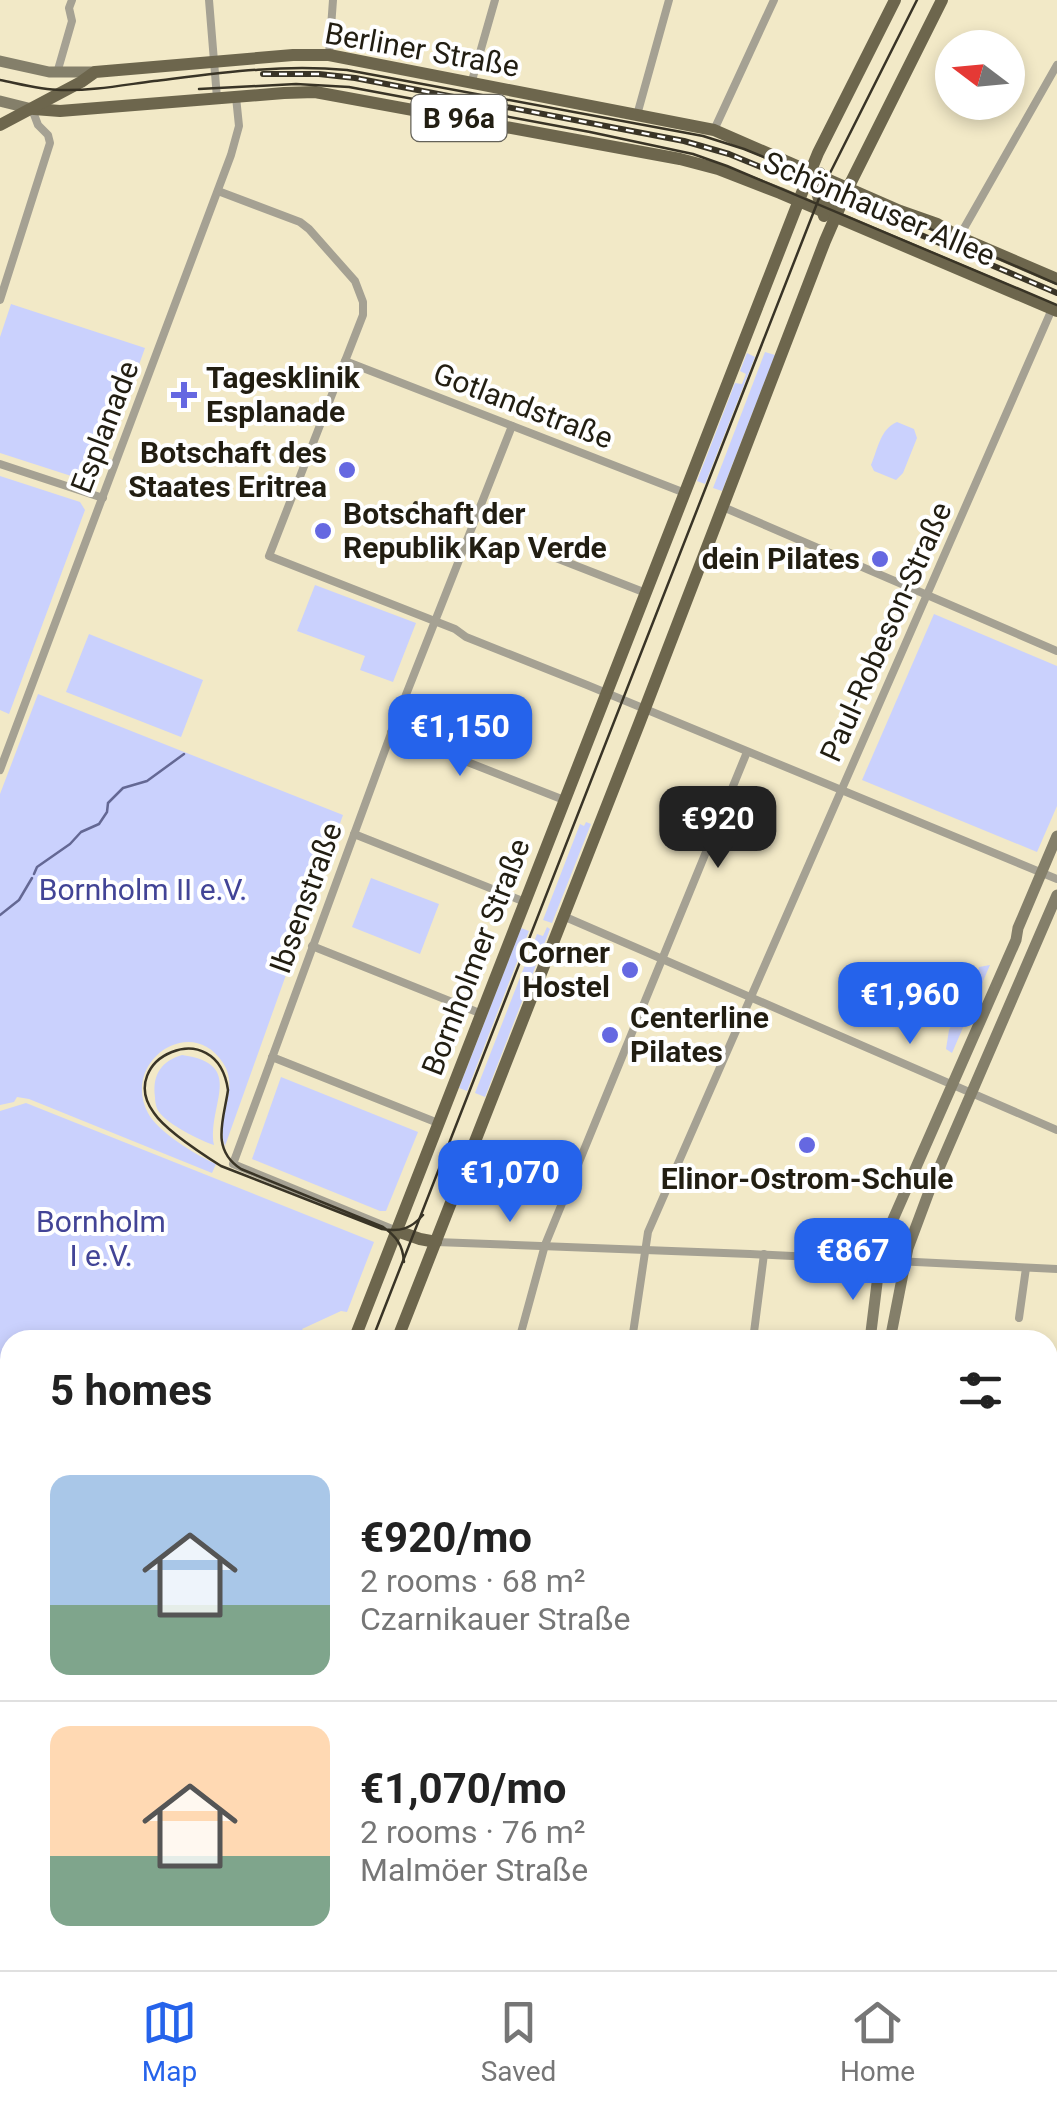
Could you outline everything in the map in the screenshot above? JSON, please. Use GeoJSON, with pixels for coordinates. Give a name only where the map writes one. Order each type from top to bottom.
{"type":"FeatureCollection","features":[{"type":"Feature","properties":{"kind":"main road","name":"Bornholmer Straße"},"geometry":{"type":"LineString","coordinates":[[358,1330],[798,201],[895,0]]}},
{"type":"Feature","properties":{"kind":"main road"},"geometry":{"type":"LineString","coordinates":[[828,215],[848,188],[942,0]]}},
{"type":"Feature","properties":{"kind":"main road","name":"Berliner Straße"},"geometry":{"type":"LineString","coordinates":[[95,72],[328,55],[714,130]]}},
{"type":"Feature","properties":{"kind":"main road","name":"B 96a"},"geometry":{"type":"LineString","coordinates":[[0,125],[95,72]]}},
{"type":"Feature","properties":{"kind":"main road","name":"Berliner Straße"},"geometry":{"type":"LineString","coordinates":[[32,108],[60,111],[324,93],[680,159]]}},
{"type":"Feature","properties":{"kind":"main road","name":"Schönhauser Allee"},"geometry":{"type":"LineString","coordinates":[[714,130],[816,169],[848,188],[1057,280]]}},
{"type":"Feature","properties":{"kind":"main road","name":"Schönhauser Allee"},"geometry":{"type":"LineString","coordinates":[[680,159],[718,169],[798,201],[1055,310]]}},
{"type":"Feature","properties":{"kind":"main road"},"geometry":{"type":"LineString","coordinates":[[401,1330],[828,233],[828,215],[816,169]]}},
{"type":"Feature","properties":{"kind":"main road"},"geometry":{"type":"LineString","coordinates":[[397,1231],[436,1242]]}},
{"type":"Feature","properties":{"kind":"street"},"geometry":{"type":"LineString","coordinates":[[57,73],[72,21],[72,0]]}},
{"type":"Feature","properties":{"kind":"street"},"geometry":{"type":"LineString","coordinates":[[208,0],[218,98]]}},
{"type":"Feature","properties":{"kind":"street"},"geometry":{"type":"LineString","coordinates":[[328,55],[333,0]]}},
{"type":"Feature","properties":{"kind":"street"},"geometry":{"type":"LineString","coordinates":[[471,84],[495,0]]}},
{"type":"Feature","properties":{"kind":"street"},"geometry":{"type":"LineString","coordinates":[[637,115],[670,0]]}},
{"type":"Feature","properties":{"kind":"street"},"geometry":{"type":"LineString","coordinates":[[714,130],[774,0]]}},
{"type":"Feature","properties":{"kind":"street","name":"Berliner Straße"},"geometry":{"type":"LineString","coordinates":[[0,62],[57,73],[95,72]]}},
{"type":"Feature","properties":{"kind":"street"},"geometry":{"type":"LineString","coordinates":[[959,237],[1057,65]]}},
{"type":"Feature","properties":{"kind":"street","name":"Esplanade"},"geometry":{"type":"LineString","coordinates":[[0,770],[218,191],[238,133],[236,97]]}},
{"type":"Feature","properties":{"kind":"street","name":"Berliner Straße"},"geometry":{"type":"LineString","coordinates":[[0,100],[32,108]]}},
{"type":"Feature","properties":{"kind":"street"},"geometry":{"type":"LineString","coordinates":[[0,300],[50,143],[32,108]]}},
{"type":"Feature","properties":{"kind":"street"},"geometry":{"type":"LineString","coordinates":[[218,191],[300,222],[348,270],[360,290],[363,315],[269,556],[1057,879]]}},
{"type":"Feature","properties":{"kind":"street","name":"Paul-Robeson-Straße"},"geometry":{"type":"LineString","coordinates":[[633,1330],[648,1232],[1055,310]]}},
{"type":"Feature","properties":{"kind":"street","name":"Gotlandstraße"},"geometry":{"type":"LineString","coordinates":[[345,361],[685,493]]}},
{"type":"Feature","properties":{"kind":"street","name":"Ibsenstraße"},"geometry":{"type":"LineString","coordinates":[[397,1231],[233,1164],[391,732],[512,426]]}},
{"type":"Feature","properties":{"kind":"street"},"geometry":{"type":"LineString","coordinates":[[0,464],[103,498]]}},
{"type":"Feature","properties":{"kind":"street"},"geometry":{"type":"LineString","coordinates":[[723,508],[1057,651]]}},
{"type":"Feature","properties":{"kind":"street"},"geometry":{"type":"LineString","coordinates":[[556,558],[646,593]]}},
{"type":"Feature","properties":{"kind":"street"},"geometry":{"type":"LineString","coordinates":[[391,732],[564,800]]}},
{"type":"Feature","properties":{"kind":"street"},"geometry":{"type":"LineString","coordinates":[[522,1330],[545,1245],[747,752]]}},
{"type":"Feature","properties":{"kind":"street"},"geometry":{"type":"LineString","coordinates":[[354,834],[525,902]]}},
{"type":"Feature","properties":{"kind":"street"},"geometry":{"type":"LineString","coordinates":[[871,1330],[880,1260],[892,1224],[1057,836]]}},
{"type":"Feature","properties":{"kind":"street"},"geometry":{"type":"LineString","coordinates":[[892,1330],[904,1261],[930,1189],[1057,896]]}},
{"type":"Feature","properties":{"kind":"street"},"geometry":{"type":"LineString","coordinates":[[563,916],[1057,1130]]}},
{"type":"Feature","properties":{"kind":"street"},"geometry":{"type":"LineString","coordinates":[[312,946],[482,1014]]}},
{"type":"Feature","properties":{"kind":"street"},"geometry":{"type":"LineString","coordinates":[[272,1057],[438,1123]]}},
{"type":"Feature","properties":{"kind":"street"},"geometry":{"type":"LineString","coordinates":[[436,1242],[1057,1269]]}},
{"type":"Feature","properties":{"kind":"street"},"geometry":{"type":"LineString","coordinates":[[754,1330],[764,1254]]}},
{"type":"Feature","properties":{"kind":"street"},"geometry":{"type":"LineString","coordinates":[[1019,1318],[1026,1268]]}},
{"type":"Feature","properties":{"kind":"green space"},"geometry":{"type":"Polygon","coordinates":[[[11,304],[145,348],[96,484],[0,453],[0,337],[11,304]]]}},
{"type":"Feature","properties":{"kind":"green space"},"geometry":{"type":"Polygon","coordinates":[[[765,352],[775,355],[722,491],[713,488],[765,352]]]}},
{"type":"Feature","properties":{"kind":"green space"},"geometry":{"type":"Polygon","coordinates":[[[747,353],[755,357],[705,484],[697,481],[735,383],[742,384],[746,374],[740,371],[747,353]]]}},
{"type":"Feature","properties":{"kind":"green space"},"geometry":{"type":"Polygon","coordinates":[[[897,422],[914,429],[917,438],[903,473],[896,480],[874,471],[871,465],[883,434],[897,422]]]}},
{"type":"Feature","properties":{"kind":"green space"},"geometry":{"type":"Polygon","coordinates":[[[0,476],[80,502],[85,510],[9,714],[0,710],[0,476]]]}},
{"type":"Feature","properties":{"kind":"green space"},"geometry":{"type":"Polygon","coordinates":[[[315,585],[416,623],[393,682],[360,670],[365,656],[297,631],[315,585]]]}},
{"type":"Feature","properties":{"kind":"green space"},"geometry":{"type":"Polygon","coordinates":[[[934,614],[1057,666],[1057,806],[1037,852],[862,780],[934,614]]]}},
{"type":"Feature","properties":{"kind":"green space"},"geometry":{"type":"Polygon","coordinates":[[[89,634],[203,680],[181,737],[66,692],[89,634]]]}},
{"type":"Feature","properties":{"kind":"green space","name":"Bornholm II e.V."},"geometry":{"type":"Polygon","coordinates":[[[38,694],[343,815],[225,1146],[222,1136],[228,1073],[209,1049],[194,1043],[178,1043],[151,1062],[144,1077],[142,1094],[148,1113],[178,1142],[216,1164],[212,1173],[29,1099],[17,1097],[14,1102],[0,1105],[0,794],[38,694]]]}},
{"type":"Feature","properties":{"kind":"green space"},"geometry":{"type":"Polygon","coordinates":[[[586,822],[591,824],[552,923],[543,920],[580,824],[584,826],[586,822]]]}},
{"type":"Feature","properties":{"kind":"green space"},"geometry":{"type":"Polygon","coordinates":[[[371,878],[439,904],[420,954],[352,927],[371,878]]]}},
{"type":"Feature","properties":{"kind":"green space"},"geometry":{"type":"Polygon","coordinates":[[[547,927],[550,929],[485,1097],[475,1093],[537,934],[543,936],[547,927]]]}},
{"type":"Feature","properties":{"kind":"green space"},"geometry":{"type":"Polygon","coordinates":[[[521,928],[529,931],[467,1091],[459,1088],[521,928]]]}},
{"type":"Feature","properties":{"kind":"green space"},"geometry":{"type":"Polygon","coordinates":[[[990,965],[952,1053],[946,1049],[955,1005],[973,984],[979,967],[990,965]]]}},
{"type":"Feature","properties":{"kind":"green space"},"geometry":{"type":"Polygon","coordinates":[[[946,968],[971,969],[972,976],[942,1026],[928,1007],[946,968]]]}},
{"type":"Feature","properties":{"kind":"green space"},"geometry":{"type":"Polygon","coordinates":[[[182,1055],[202,1060],[219,1077],[214,1145],[177,1127],[157,1109],[157,1075],[169,1061],[182,1055]]]}},
{"type":"Feature","properties":{"kind":"green space"},"geometry":{"type":"Polygon","coordinates":[[[281,1077],[418,1132],[386,1211],[252,1159],[281,1077]]]}},
{"type":"Feature","properties":{"kind":"green space","name":"Bornholm I e.V."},"geometry":{"type":"Polygon","coordinates":[[[26,1103],[374,1242],[347,1312],[341,1311],[303,1330],[0,1330],[0,1111],[26,1103]]]}},
{"type":"Feature","properties":{"kind":"waterway"},"geometry":{"type":"LineString","coordinates":[[34,874],[37,867],[81,832],[99,824],[108,803],[123,788],[147,781],[184,754]]}},
{"type":"Feature","properties":{"kind":"waterway"},"geometry":{"type":"LineString","coordinates":[[0,915],[19,900],[32,878]]}},
{"type":"Feature","properties":{"kind":"tram line"},"geometry":{"type":"LineString","coordinates":[[376,1330],[825,183],[917,0]]}},
{"type":"Feature","properties":{"kind":"tram line"},"geometry":{"type":"LineString","coordinates":[[0,80],[73,90],[250,70],[347,70],[703,136],[783,165],[1057,284]]}},
{"type":"Feature","properties":{"kind":"tram line"},"geometry":{"type":"LineString","coordinates":[[199,89],[296,84],[349,87],[693,154],[1057,305]]}},
{"type":"Feature","properties":{"kind":"tram line"},"geometry":{"type":"LineString","coordinates":[[404,1262],[398,1242],[392,1234],[388,1230],[383,1227],[241,1169],[231,1161],[221,1133],[228,1090],[220,1066],[206,1053],[189,1049],[172,1052],[157,1061],[147,1076],[145,1093],[154,1113],[185,1142],[221,1166],[382,1229],[388,1230],[394,1230],[405,1228],[423,1215]]}},
{"type":"Feature","properties":{"kind":"railway"},"geometry":{"type":"LineString","coordinates":[[263,74],[355,78],[684,141],[729,154],[1057,293]]}},
{"type":"Feature","properties":{"kind":"railway"},"geometry":{"type":"LineString","coordinates":[[412,513],[416,504]]}},
{"type":"Feature","properties":{"kind":"place","name":"Tagesklinik Esplanade"},"geometry":{"type":"Point","coordinates":[184,395]}},
{"type":"Feature","properties":{"kind":"place","name":"Botschaft des Staates Eritrea"},"geometry":{"type":"Point","coordinates":[347,470]}},
{"type":"Feature","properties":{"kind":"place","name":"Botschaft der Republik Kap Verde"},"geometry":{"type":"Point","coordinates":[323,531]}},
{"type":"Feature","properties":{"kind":"place","name":"dein Pilates"},"geometry":{"type":"Point","coordinates":[880,559]}},
{"type":"Feature","properties":{"kind":"place","name":"Corner Hostel"},"geometry":{"type":"Point","coordinates":[630,970]}},
{"type":"Feature","properties":{"kind":"place","name":"Centerline Pilates"},"geometry":{"type":"Point","coordinates":[610,1035]}},
{"type":"Feature","properties":{"kind":"place","name":"Elinor-Ostrom-Schule"},"geometry":{"type":"Point","coordinates":[807,1145]}}]}
